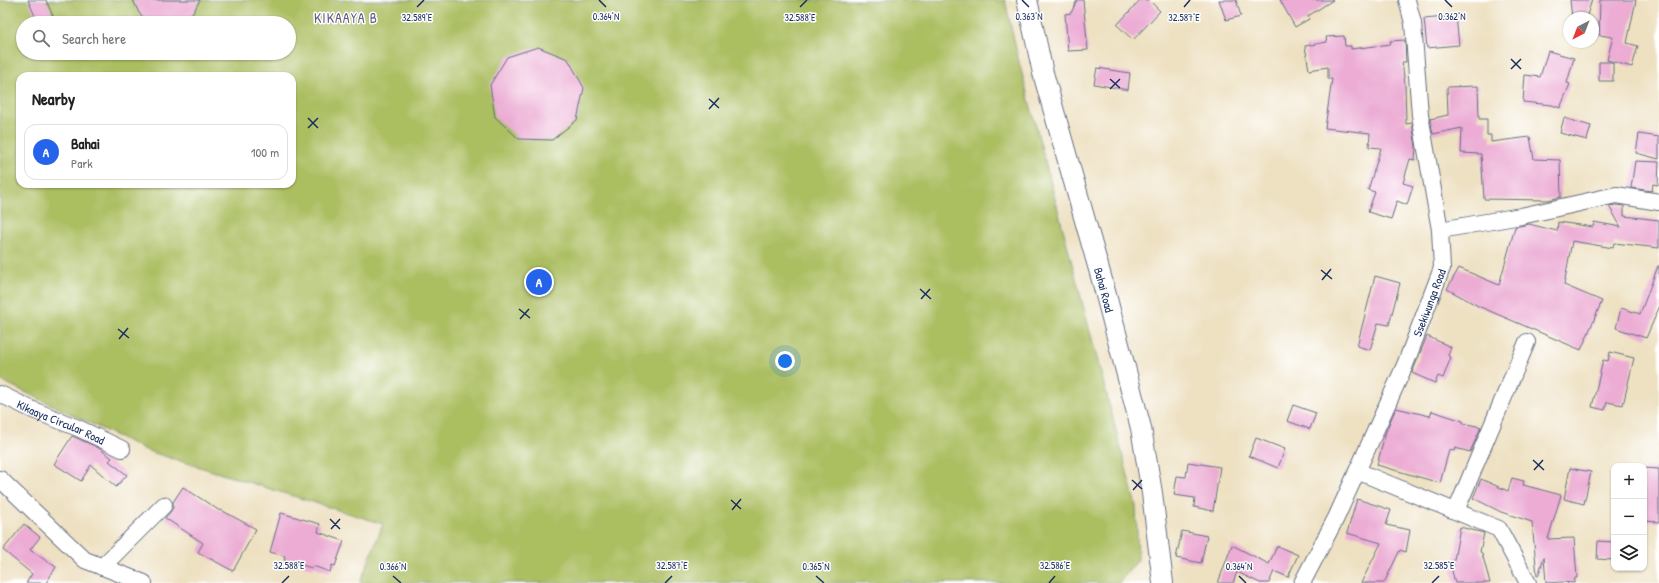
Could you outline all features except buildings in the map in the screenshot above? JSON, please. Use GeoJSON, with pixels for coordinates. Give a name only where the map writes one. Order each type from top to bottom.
{"type":"FeatureCollection","features":[{"type":"Feature","properties":{"kind":"street","name":"Bahai Road"},"geometry":{"type":"LineString","coordinates":[[1027,0],[1042,73],[1102,280],[1141,428],[1152,493],[1163,583]]}},
{"type":"Feature","properties":{"kind":"street","name":"Ssekiwunga Road"},"geometry":{"type":"LineString","coordinates":[[1302,583],[1336,518],[1404,366],[1442,268],[1440,230],[1420,115],[1413,23],[1407,0]]}},
{"type":"Feature","properties":{"kind":"street"},"geometry":{"type":"LineString","coordinates":[[1440,230],[1521,216],[1616,194],[1659,202]]}},
{"type":"Feature","properties":{"kind":"street"},"geometry":{"type":"LineString","coordinates":[[1456,511],[1527,342]]}},
{"type":"Feature","properties":{"kind":"street","name":"Kikaaya Circular Road"},"geometry":{"type":"LineString","coordinates":[[1,398],[78,428],[122,449]]}},
{"type":"Feature","properties":{"kind":"street"},"geometry":{"type":"LineString","coordinates":[[1357,471],[1500,529],[1528,583]]}},
{"type":"Feature","properties":{"kind":"street"},"geometry":{"type":"LineString","coordinates":[[0,479],[85,560],[144,583]]}},
{"type":"Feature","properties":{"kind":"street"},"geometry":{"type":"LineString","coordinates":[[102,567],[164,505]]}},
{"type":"Feature","properties":{"kind":"green space"},"geometry":{"type":"Polygon","coordinates":[[[0,0],[1005,0],[1019,62],[1136,506],[1138,560],[1119,583],[360,583],[383,524],[148,451],[0,380],[0,0]]]}},
{"type":"Feature","properties":{"kind":"place","name":"Bahai"},"geometry":{"type":"Point","coordinates":[539,282]}},
{"type":"Feature","properties":{"kind":"district","name":"KIKAAYA B"},"geometry":{"type":"Point","coordinates":[346,17]}}]}
